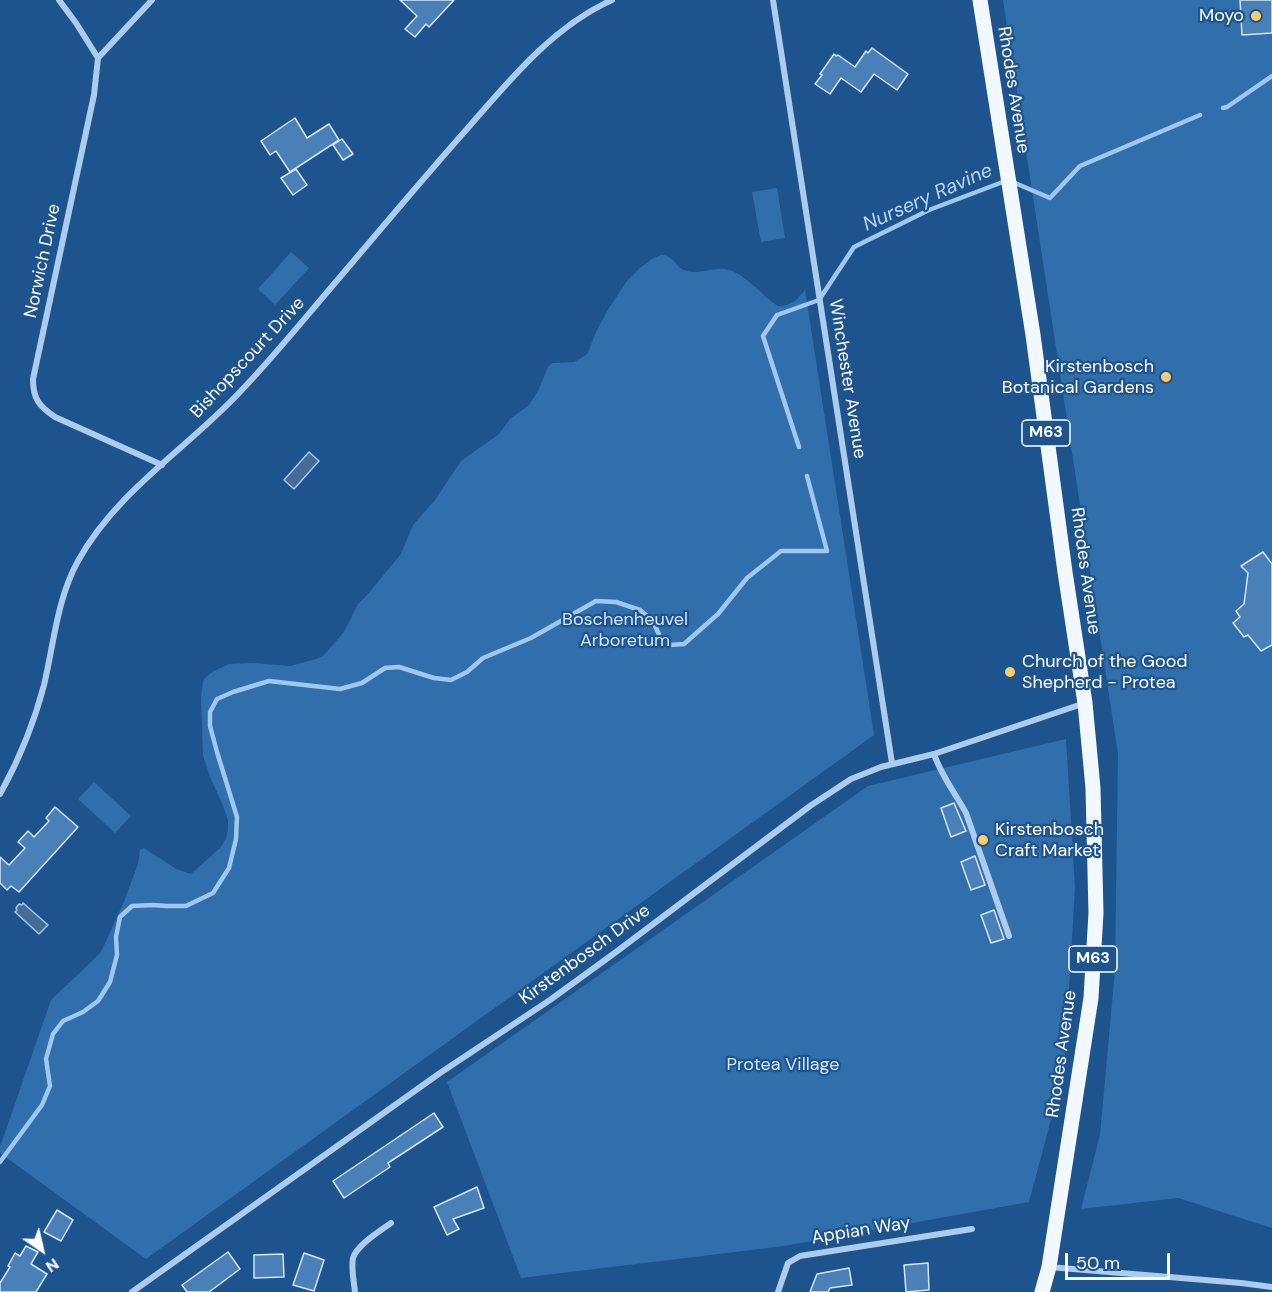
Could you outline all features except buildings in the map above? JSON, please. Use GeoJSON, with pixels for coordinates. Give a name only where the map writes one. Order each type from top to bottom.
{"type":"FeatureCollection","features":[{"type":"Feature","properties":{"kind":"main road","name":"Rhodes Avenue"},"geometry":{"type":"LineString","coordinates":[[980,0],[1033,335],[1085,703],[1093,788],[1096,913],[1091,998],[1049,1267],[1041,1292]]}},
{"type":"Feature","properties":{"kind":"street"},"geometry":{"type":"LineString","coordinates":[[59,0],[98,58],[152,0]]}},
{"type":"Feature","properties":{"kind":"street","name":"Bishopscourt Drive"},"geometry":{"type":"LineString","coordinates":[[0,794],[28,735],[43,687],[62,600],[77,562],[99,528],[125,498],[202,430],[284,344],[496,95],[541,49],[586,14],[612,0]]}},
{"type":"Feature","properties":{"kind":"street","name":"Winchester Avenue"},"geometry":{"type":"LineString","coordinates":[[773,0],[892,763]]}},
{"type":"Feature","properties":{"kind":"street","name":"Norwich Drive"},"geometry":{"type":"LineString","coordinates":[[98,58],[94,95],[33,379],[33,390],[43,408],[55,417],[162,465]]}},
{"type":"Feature","properties":{"kind":"street","name":"Kirstenbosch Drive"},"geometry":{"type":"LineString","coordinates":[[132,1292],[440,1073],[550,1000],[810,806],[851,779],[892,763],[934,754],[1085,703]]}},
{"type":"Feature","properties":{"kind":"street"},"geometry":{"type":"LineString","coordinates":[[934,754],[939,769],[966,813],[1009,936]]}},
{"type":"Feature","properties":{"kind":"street"},"geometry":{"type":"LineString","coordinates":[[355,1292],[353,1258],[356,1252],[365,1242],[391,1223]]}},
{"type":"Feature","properties":{"kind":"street","name":"Appian Way"},"geometry":{"type":"LineString","coordinates":[[778,1292],[788,1263],[800,1256],[972,1229]]}},
{"type":"Feature","properties":{"kind":"street"},"geometry":{"type":"LineString","coordinates":[[1049,1267],[1272,1287]]}},
{"type":"Feature","properties":{"kind":"green space","name":"Kirstenbosch Botanical Gardens"},"geometry":{"type":"Polygon","coordinates":[[[1003,0],[1272,0],[1272,1228],[1178,1198],[1081,1209],[1100,1135],[1115,970],[1118,754],[1003,0]]]}},
{"type":"Feature","properties":{"kind":"green space"},"geometry":{"type":"Polygon","coordinates":[[[777,188],[785,238],[761,242],[752,192],[777,188]]]}},
{"type":"Feature","properties":{"kind":"green space"},"geometry":{"type":"Polygon","coordinates":[[[291,252],[309,268],[275,305],[258,289],[291,252]]]}},
{"type":"Feature","properties":{"kind":"green space","name":"Boschenheuvel Arboretum"},"geometry":{"type":"Polygon","coordinates":[[[661,255],[665,255],[689,272],[725,269],[739,274],[778,306],[794,302],[805,290],[874,735],[146,1259],[0,1153],[0,1147],[51,1000],[101,952],[123,904],[138,864],[140,850],[144,848],[176,869],[191,874],[220,848],[226,839],[228,820],[203,755],[201,698],[204,679],[212,672],[229,664],[254,663],[290,666],[323,656],[344,632],[358,604],[401,554],[413,525],[435,500],[461,461],[499,434],[510,419],[529,405],[552,363],[574,362],[588,353],[609,308],[627,281],[640,268],[661,255]]]}},
{"type":"Feature","properties":{"kind":"green space","name":"Protea Village"},"geometry":{"type":"Polygon","coordinates":[[[1066,739],[1075,888],[1064,1071],[1029,1202],[784,1246],[521,1278],[447,1082],[868,786],[1066,739]]]}},
{"type":"Feature","properties":{"kind":"green space"},"geometry":{"type":"Polygon","coordinates":[[[94,782],[131,816],[115,833],[78,799],[94,782]]]}},
{"type":"Feature","properties":{"kind":"shaded area"},"geometry":{"type":"Polygon","coordinates":[[[309,452],[319,461],[294,489],[284,480],[309,452]]]}},
{"type":"Feature","properties":{"kind":"shaded area"},"geometry":{"type":"Polygon","coordinates":[[[23,903],[48,925],[39,934],[15,912],[19,904],[23,903]]]}},
{"type":"Feature","properties":{"kind":"waterway","name":"Nursery Ravine"},"geometry":{"type":"LineString","coordinates":[[1223,108],[1272,76]]}},
{"type":"Feature","properties":{"kind":"waterway","name":"Nursery Ravine"},"geometry":{"type":"LineString","coordinates":[[799,447],[763,336],[777,315],[819,300],[854,247],[929,210],[1008,180],[1050,198],[1080,166],[1200,115]]}},
{"type":"Feature","properties":{"kind":"waterway"},"geometry":{"type":"LineString","coordinates":[[0,1162],[42,1105],[50,1086],[46,1059],[53,1034],[63,1021],[83,1012],[98,1001],[110,982],[117,955],[116,937],[120,917],[132,906],[186,906],[213,893],[229,868],[236,839],[237,817],[210,726],[210,712],[217,699],[269,681],[340,689],[362,683],[385,668],[399,667],[434,678],[451,680],[467,672],[483,658],[531,638],[596,601],[616,602],[640,610],[653,621],[660,637],[670,645],[684,644],[718,614],[747,578],[781,551],[827,551],[807,476]]}},
{"type":"Feature","properties":{"kind":"place","name":"Moyo"},"geometry":{"type":"Point","coordinates":[1256,16]}},
{"type":"Feature","properties":{"kind":"place","name":"Kirstenbosch Botanical Gardens"},"geometry":{"type":"Point","coordinates":[1166,377]}},
{"type":"Feature","properties":{"kind":"place","name":"Church of the Good Shepherd - Protea"},"geometry":{"type":"Point","coordinates":[1010,672]}},
{"type":"Feature","properties":{"kind":"place","name":"Kirstenbosch Craft Market"},"geometry":{"type":"Point","coordinates":[983,840]}}]}
